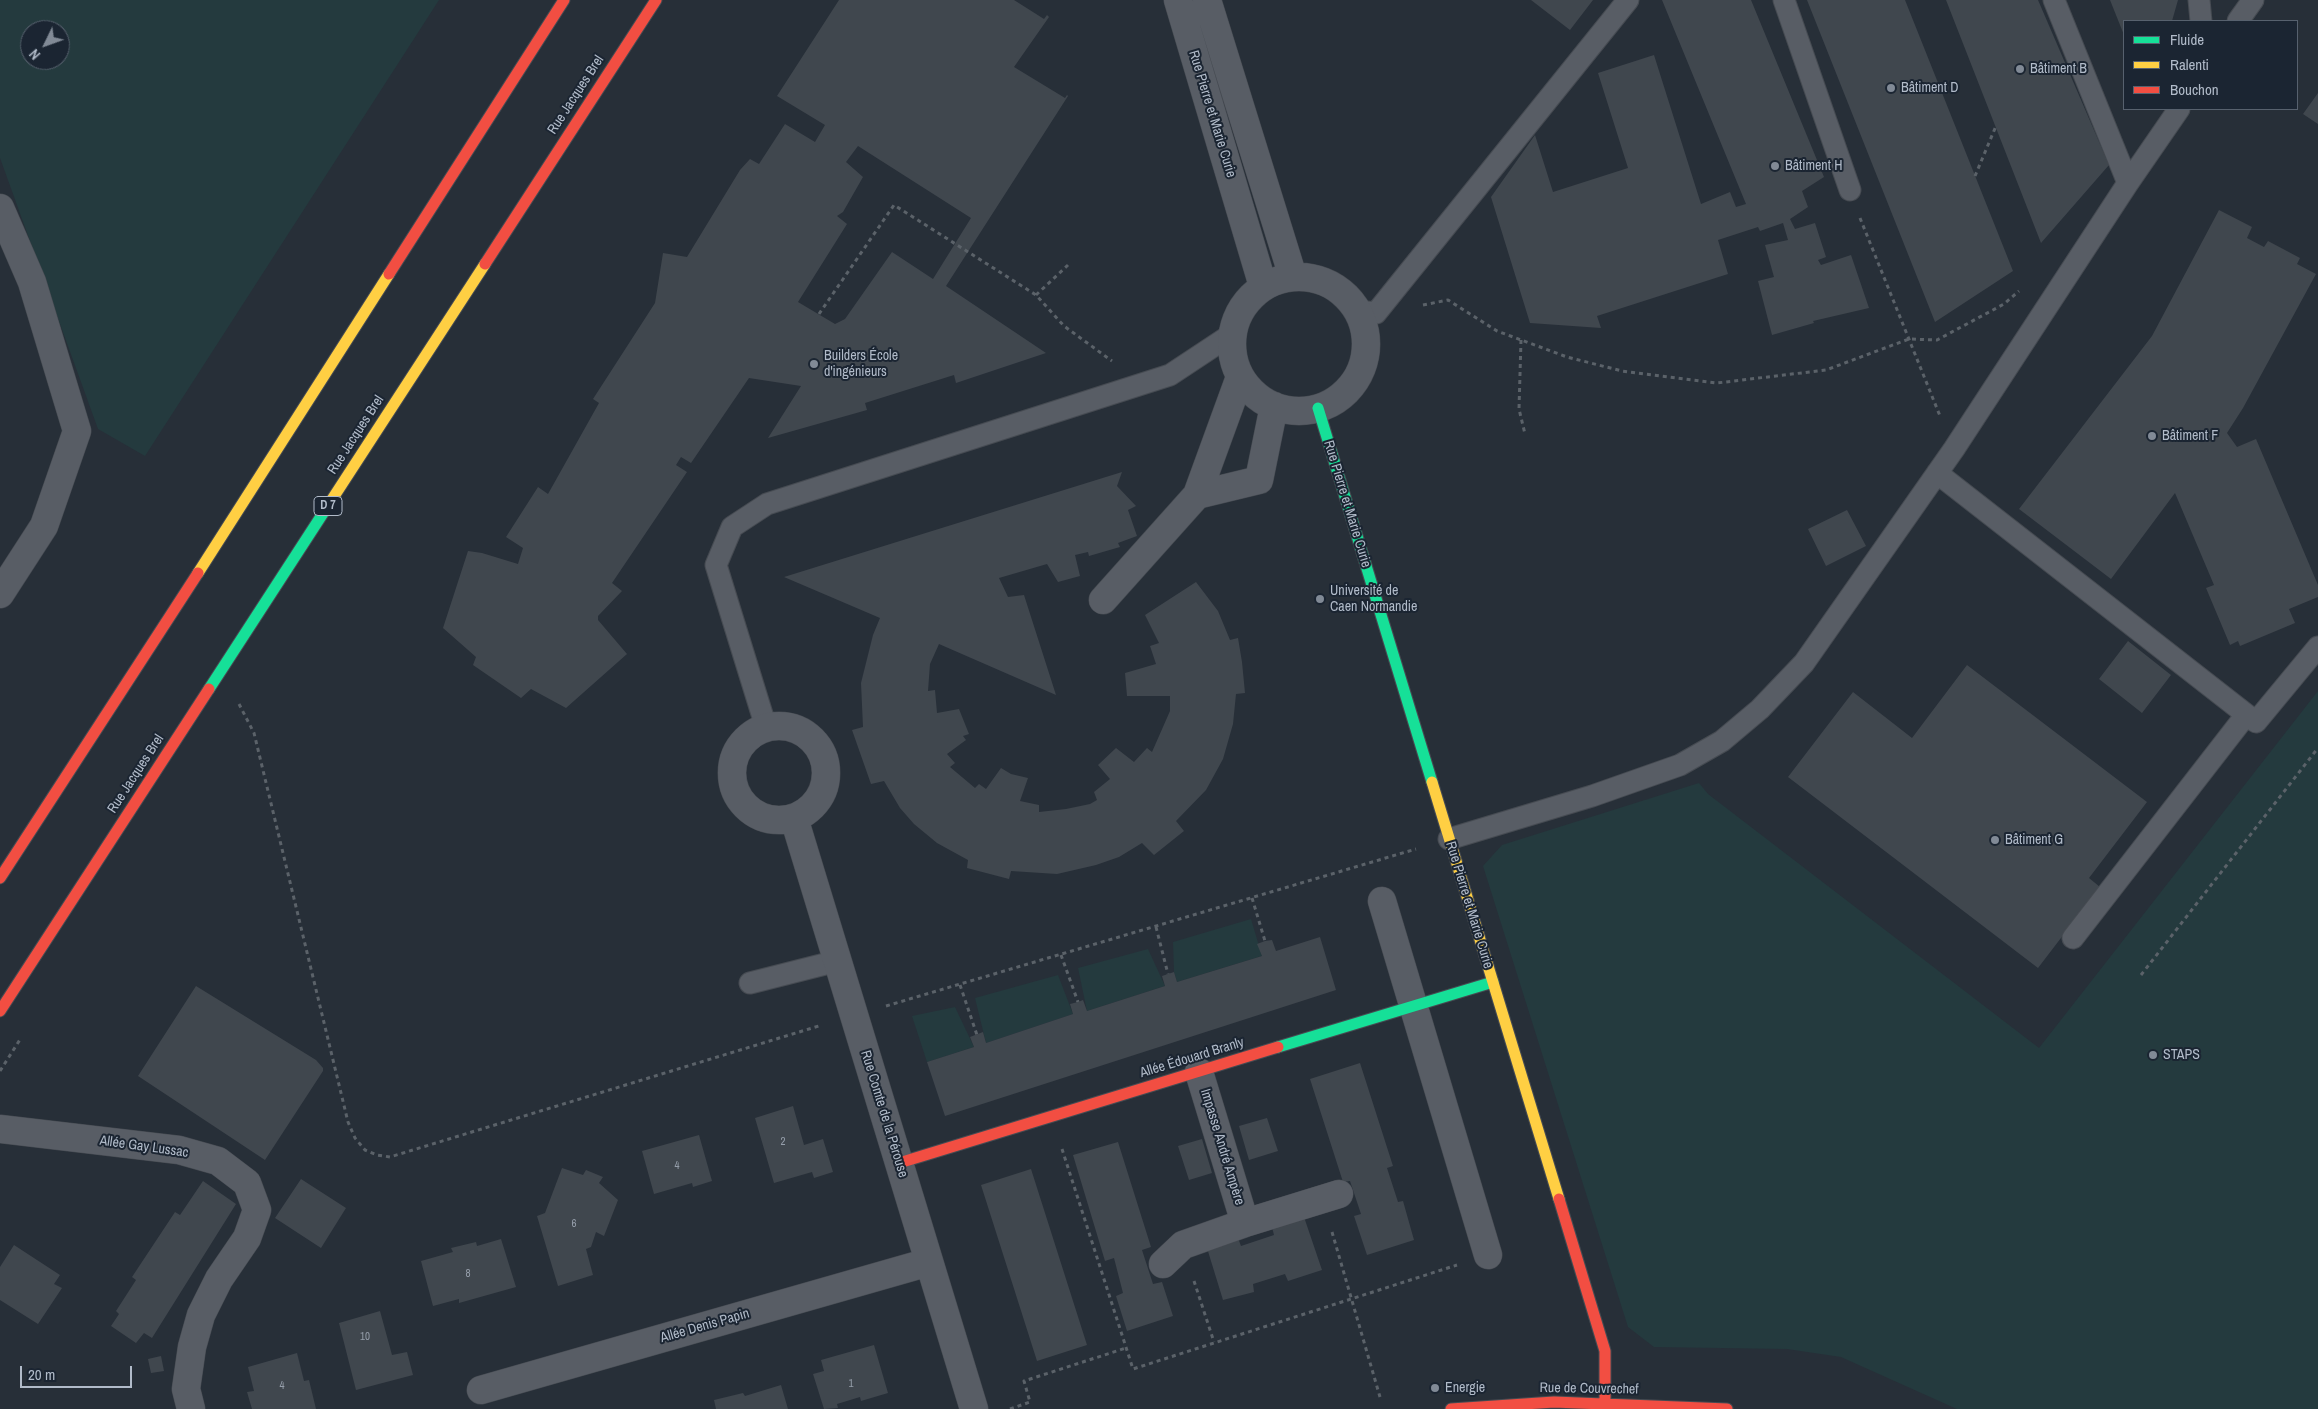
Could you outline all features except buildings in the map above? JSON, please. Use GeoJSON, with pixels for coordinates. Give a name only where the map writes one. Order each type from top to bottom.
{"type":"FeatureCollection","features":[{"type":"Feature","properties":{"kind":"main road"},"geometry":{"type":"LineString","coordinates":[[0,878],[128,682],[564,0]]}},
{"type":"Feature","properties":{"kind":"main road","name":"Rue Jacques Brel"},"geometry":{"type":"LineString","coordinates":[[0,1011],[656,0]]}},
{"type":"Feature","properties":{"kind":"main road","name":"Rue Pierre et Marie Curie"},"geometry":{"type":"LineString","coordinates":[[1318,408],[1605,1351],[1605,1407]]}},
{"type":"Feature","properties":{"kind":"main road","name":"Allée Édouard Branly"},"geometry":{"type":"LineString","coordinates":[[899,1163],[1493,982]]}},
{"type":"Feature","properties":{"kind":"main road","name":"Rue de Couvrechef"},"geometry":{"type":"LineString","coordinates":[[1451,1409],[1554,1402],[1605,1407],[1727,1409]]}},
{"type":"Feature","properties":{"kind":"street","name":"Rue Pierre et Marie Curie"},"geometry":{"type":"LineString","coordinates":[[1178,0],[1264,286]]}},
{"type":"Feature","properties":{"kind":"street","name":"Rue Pierre et Marie Curie"},"geometry":{"type":"LineString","coordinates":[[1207,0],[1293,276]]}},
{"type":"Feature","properties":{"kind":"street"},"geometry":{"type":"LineString","coordinates":[[0,208],[32,282],[77,431],[44,526],[0,594]]}},
{"type":"Feature","properties":{"kind":"street"},"geometry":{"type":"LineString","coordinates":[[1293,276],[1312,277],[1330,284],[1367,312],[1364,330],[1366,350],[1361,369],[1351,386],[1336,400],[1318,408],[1296,411],[1274,406],[1254,394],[1240,377],[1233,356],[1232,334],[1238,315],[1248,299],[1264,286],[1293,276]]}},
{"type":"Feature","properties":{"kind":"street"},"geometry":{"type":"LineString","coordinates":[[1103,600],[1197,495],[1240,377]]}},
{"type":"Feature","properties":{"kind":"street"},"geometry":{"type":"LineString","coordinates":[[1197,495],[1258,480],[1274,406]]}},
{"type":"Feature","properties":{"kind":"street"},"geometry":{"type":"LineString","coordinates":[[783,725],[799,729],[812,738],[822,752],[827,767],[826,784],[820,799],[808,811],[794,818],[779,821],[764,818],[746,806],[734,787],[732,772],[738,751],[752,734],[766,727],[783,725]]}},
{"type":"Feature","properties":{"kind":"street","name":"Rue Comte de la Pérouse"},"geometry":{"type":"LineString","coordinates":[[794,818],[974,1409]]}},
{"type":"Feature","properties":{"kind":"street"},"geometry":{"type":"LineString","coordinates":[[1382,901],[1488,1255]]}},
{"type":"Feature","properties":{"kind":"street","name":"Impasse André Ampère"},"geometry":{"type":"LineString","coordinates":[[1199,1072],[1245,1223]]}},
{"type":"Feature","properties":{"kind":"street","name":"Allée Gay Lussac"},"geometry":{"type":"LineString","coordinates":[[0,1129],[179,1150],[218,1161],[247,1183],[257,1210],[247,1238],[219,1279],[201,1315],[192,1347],[186,1388],[190,1409]]}},
{"type":"Feature","properties":{"kind":"street","name":"Impasse André Ampère"},"geometry":{"type":"LineString","coordinates":[[1164,1264],[1183,1245],[1245,1223],[1331,1197]]}},
{"type":"Feature","properties":{"kind":"street","name":"Allée Denis Papin"},"geometry":{"type":"LineString","coordinates":[[481,1390],[929,1262]]}},
{"type":"Feature","properties":{"kind":"lane"},"geometry":{"type":"LineString","coordinates":[[1367,312],[1628,0]]}},
{"type":"Feature","properties":{"kind":"lane"},"geometry":{"type":"LineString","coordinates":[[1784,0],[1850,190]]}},
{"type":"Feature","properties":{"kind":"lane"},"geometry":{"type":"LineString","coordinates":[[2054,0],[2128,183]]}},
{"type":"Feature","properties":{"kind":"lane"},"geometry":{"type":"LineString","coordinates":[[2199,0],[2201,20]]}},
{"type":"Feature","properties":{"kind":"lane"},"geometry":{"type":"LineString","coordinates":[[2239,20],[2252,0]]}},
{"type":"Feature","properties":{"kind":"lane"},"geometry":{"type":"LineString","coordinates":[[1449,839],[1592,796],[1680,765],[1722,741],[1760,709],[1804,663],[1954,449],[2128,183],[2178,110]]}},
{"type":"Feature","properties":{"kind":"lane"},"geometry":{"type":"LineString","coordinates":[[766,727],[716,564],[732,527],[767,504],[1170,375],[1232,334]]}},
{"type":"Feature","properties":{"kind":"lane"},"geometry":{"type":"LineString","coordinates":[[1937,473],[2256,722],[2318,647]]}},
{"type":"Feature","properties":{"kind":"lane"},"geometry":{"type":"LineString","coordinates":[[2073,938],[2246,715]]}},
{"type":"Feature","properties":{"kind":"lane"},"geometry":{"type":"LineString","coordinates":[[750,983],[837,961]]}},
{"type":"Feature","properties":{"kind":"path"},"geometry":{"type":"LineString","coordinates":[[1975,176],[1996,126]]}},
{"type":"Feature","properties":{"kind":"path"},"geometry":{"type":"LineString","coordinates":[[1850,190],[1868,242],[1954,449]]}},
{"type":"Feature","properties":{"kind":"path"},"geometry":{"type":"LineString","coordinates":[[819,314],[894,205],[1036,295],[1064,326],[1143,383]]}},
{"type":"Feature","properties":{"kind":"path"},"geometry":{"type":"LineString","coordinates":[[1036,295],[1068,265]]}},
{"type":"Feature","properties":{"kind":"path"},"geometry":{"type":"LineString","coordinates":[[1367,312],[1386,319],[1406,309],[1448,300],[1496,330],[1567,357],[1622,371],[1717,383],[1826,370],[1909,339],[1937,340],[2004,304]]}},
{"type":"Feature","properties":{"kind":"path"},"geometry":{"type":"LineString","coordinates":[[1521,340],[1519,409],[1525,434]]}},
{"type":"Feature","properties":{"kind":"path"},"geometry":{"type":"LineString","coordinates":[[2141,975],[2318,748]]}},
{"type":"Feature","properties":{"kind":"path"},"geometry":{"type":"LineString","coordinates":[[1252,898],[1265,941]]}},
{"type":"Feature","properties":{"kind":"path"},"geometry":{"type":"LineString","coordinates":[[1156,927],[1168,974]]}},
{"type":"Feature","properties":{"kind":"path"},"geometry":{"type":"LineString","coordinates":[[1061,955],[1078,1002]]}},
{"type":"Feature","properties":{"kind":"path"},"geometry":{"type":"LineString","coordinates":[[960,985],[977,1034]]}},
{"type":"Feature","properties":{"kind":"path"},"geometry":{"type":"LineString","coordinates":[[1052,1117],[1133,1369],[1488,1255]]}},
{"type":"Feature","properties":{"kind":"path"},"geometry":{"type":"LineString","coordinates":[[1331,1197],[1351,1299],[1380,1397]]}},
{"type":"Feature","properties":{"kind":"path"},"geometry":{"type":"LineString","coordinates":[[1183,1245],[1214,1342]]}},
{"type":"Feature","properties":{"kind":"path"},"geometry":{"type":"LineString","coordinates":[[1010,1409],[1030,1402],[1024,1381],[1126,1348]]}},
{"type":"Feature","properties":{"kind":"green space"},"geometry":{"type":"Polygon","coordinates":[[[0,0],[439,0],[145,456],[98,429],[0,158],[0,0]]]}},
{"type":"Feature","properties":{"kind":"green space"},"geometry":{"type":"Polygon","coordinates":[[[2318,691],[2318,1409],[1957,1409],[1841,1357],[1787,1349],[1654,1347],[1628,1327],[1483,866],[1502,845],[1699,783],[1708,794],[2039,1048],[2318,691]]]}},
{"type":"Feature","properties":{"kind":"green space"},"geometry":{"type":"Polygon","coordinates":[[[1251,919],[1262,956],[1177,982],[1174,972],[1173,942],[1251,919]]]}},
{"type":"Feature","properties":{"kind":"green space"},"geometry":{"type":"Polygon","coordinates":[[[1148,949],[1165,986],[1087,1011],[1078,968],[1148,949]]]}},
{"type":"Feature","properties":{"kind":"green space"},"geometry":{"type":"Polygon","coordinates":[[[1058,975],[1073,1014],[986,1043],[975,998],[1058,975]]]}},
{"type":"Feature","properties":{"kind":"green space"},"geometry":{"type":"Polygon","coordinates":[[[955,1007],[974,1047],[927,1062],[912,1016],[955,1007]]]}},
{"type":"Feature","properties":{"kind":"traffic: fast"},"geometry":{"type":"LineString","coordinates":[[1318,408],[1432,782]]}},
{"type":"Feature","properties":{"kind":"traffic: fast"},"geometry":{"type":"LineString","coordinates":[[209,689],[331,501]]}},
{"type":"Feature","properties":{"kind":"traffic: fast"},"geometry":{"type":"LineString","coordinates":[[1278,1047],[1493,982]]}},
{"type":"Feature","properties":{"kind":"traffic: slow"},"geometry":{"type":"LineString","coordinates":[[331,501],[485,264]]}},
{"type":"Feature","properties":{"kind":"traffic: slow"},"geometry":{"type":"LineString","coordinates":[[198,573],[389,274]]}},
{"type":"Feature","properties":{"kind":"traffic: slow"},"geometry":{"type":"LineString","coordinates":[[1432,782],[1559,1199]]}},
{"type":"Feature","properties":{"kind":"traffic: jam"},"geometry":{"type":"LineString","coordinates":[[389,274],[564,0]]}},
{"type":"Feature","properties":{"kind":"traffic: jam"},"geometry":{"type":"LineString","coordinates":[[485,264],[656,0]]}},
{"type":"Feature","properties":{"kind":"traffic: jam"},"geometry":{"type":"LineString","coordinates":[[0,878],[198,573]]}},
{"type":"Feature","properties":{"kind":"traffic: jam"},"geometry":{"type":"LineString","coordinates":[[0,1011],[209,689]]}},
{"type":"Feature","properties":{"kind":"traffic: jam"},"geometry":{"type":"LineString","coordinates":[[899,1163],[1278,1047]]}},
{"type":"Feature","properties":{"kind":"traffic: jam"},"geometry":{"type":"LineString","coordinates":[[1559,1199],[1605,1351],[1605,1409]]}},
{"type":"Feature","properties":{"kind":"traffic: jam"},"geometry":{"type":"LineString","coordinates":[[1451,1409],[1554,1402],[1727,1409]]}},
{"type":"Feature","properties":{"kind":"place","name":"Bâtiment B"},"geometry":{"type":"Point","coordinates":[2020,69]}},
{"type":"Feature","properties":{"kind":"place","name":"Bâtiment D"},"geometry":{"type":"Point","coordinates":[1891,88]}},
{"type":"Feature","properties":{"kind":"place","name":"Bâtiment H"},"geometry":{"type":"Point","coordinates":[1775,166]}},
{"type":"Feature","properties":{"kind":"place","name":"Builders École d'ingénieurs"},"geometry":{"type":"Point","coordinates":[814,364]}},
{"type":"Feature","properties":{"kind":"place","name":"Bâtiment F"},"geometry":{"type":"Point","coordinates":[2152,436]}},
{"type":"Feature","properties":{"kind":"place","name":"Université de Caen Normandie"},"geometry":{"type":"Point","coordinates":[1320,599]}},
{"type":"Feature","properties":{"kind":"place","name":"Bâtiment G"},"geometry":{"type":"Point","coordinates":[1995,840]}},
{"type":"Feature","properties":{"kind":"place","name":"STAPS"},"geometry":{"type":"Point","coordinates":[2153,1055]}},
{"type":"Feature","properties":{"kind":"place","name":"Energie"},"geometry":{"type":"Point","coordinates":[1435,1388]}}]}
